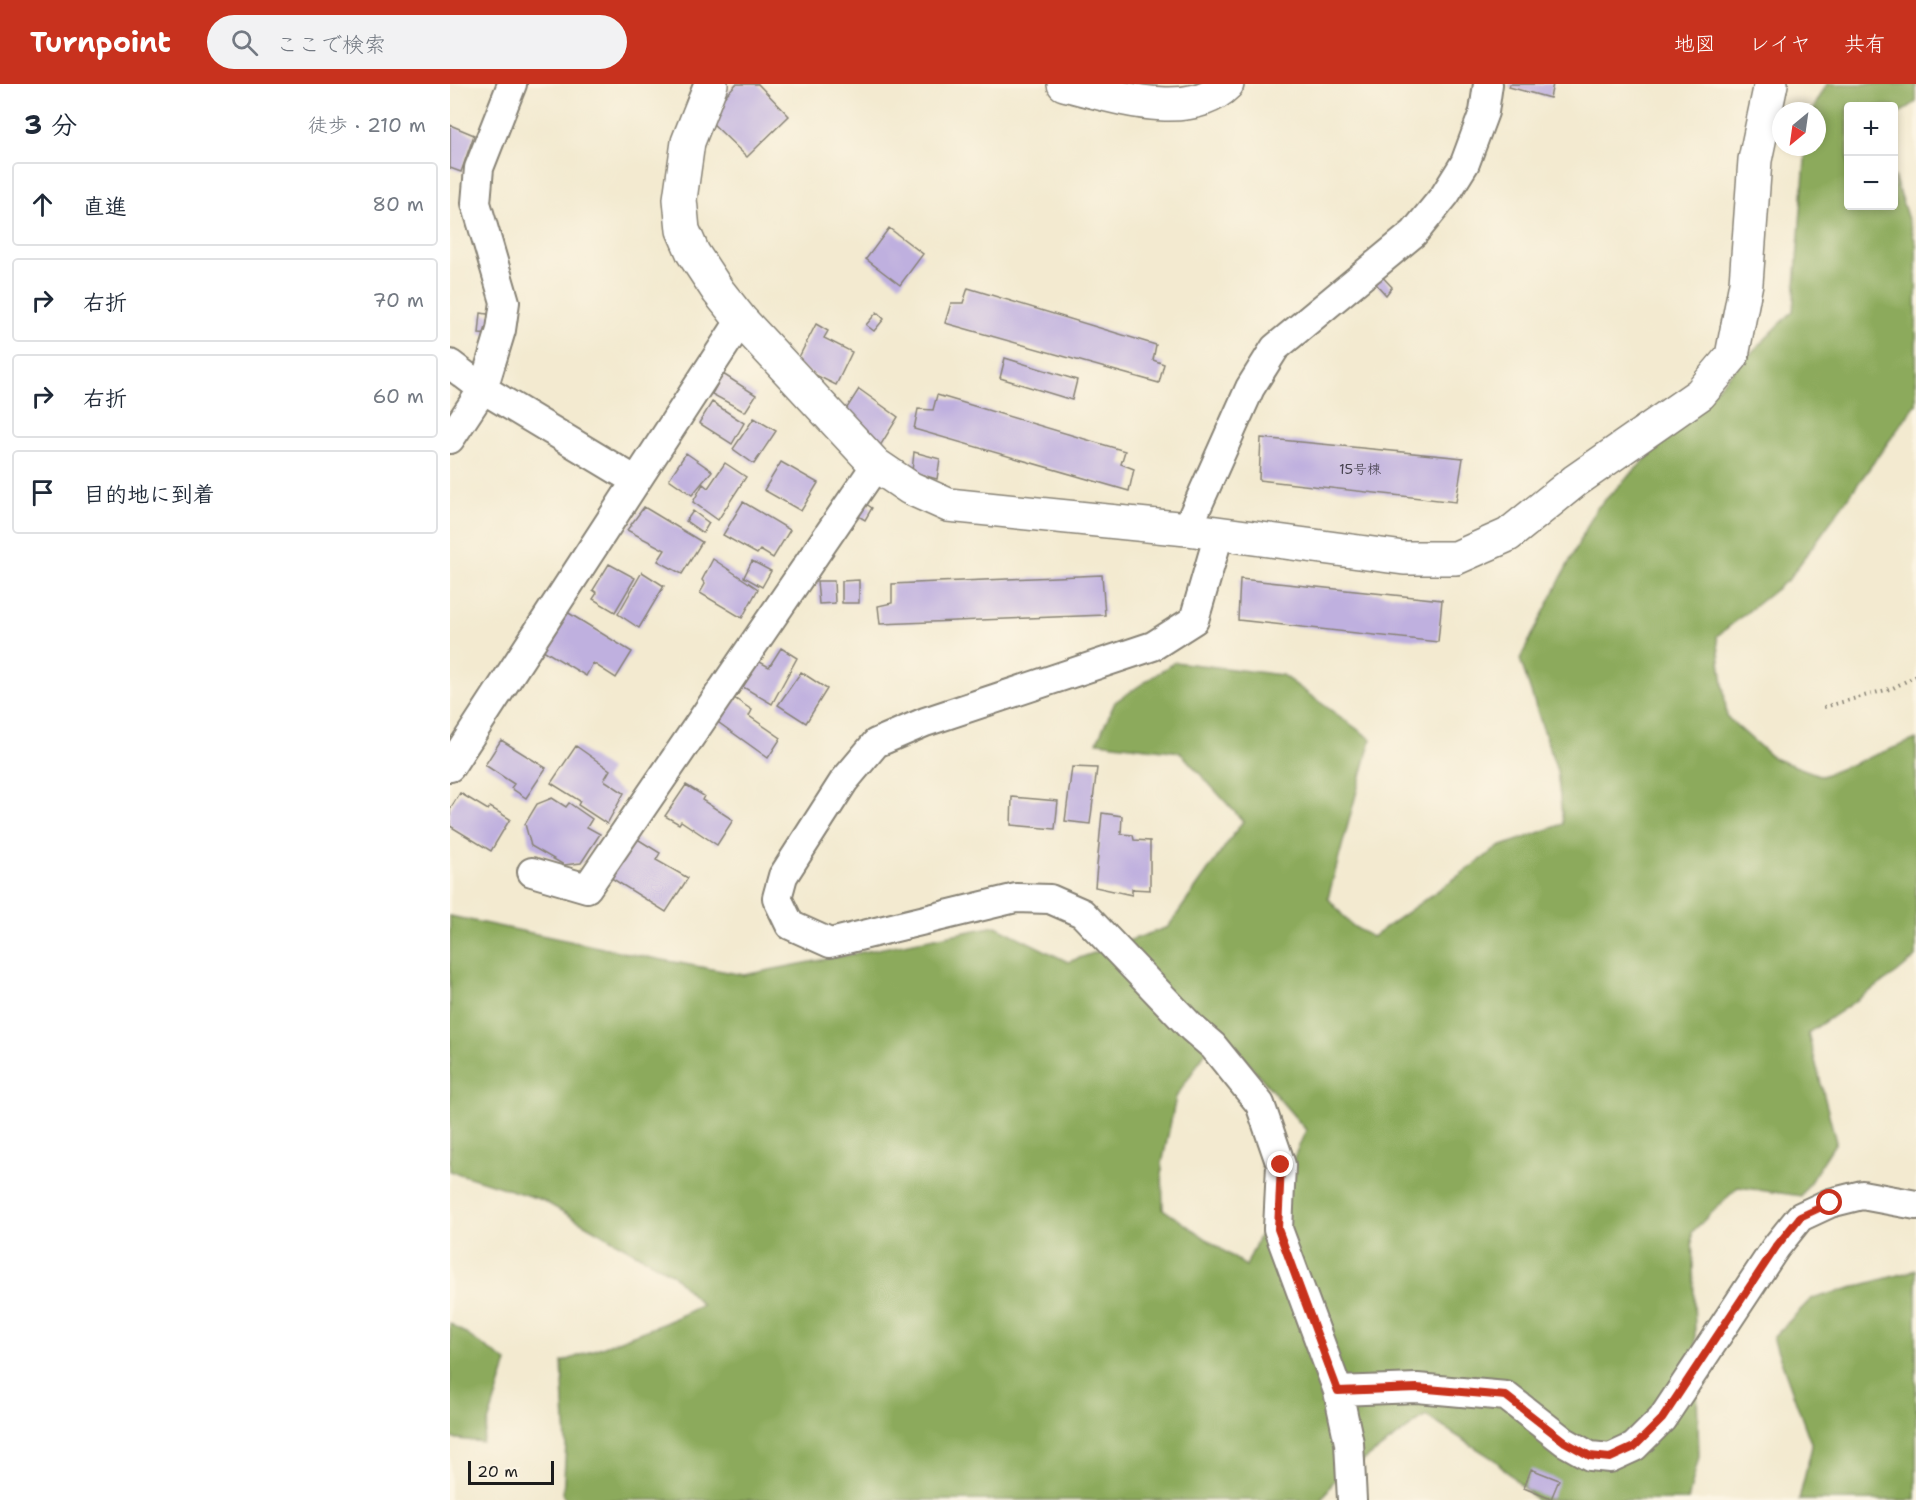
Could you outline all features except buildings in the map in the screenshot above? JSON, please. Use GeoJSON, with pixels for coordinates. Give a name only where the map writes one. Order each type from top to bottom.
{"type":"FeatureCollection","features":[{"type":"Feature","properties":{"kind":"street"},"geometry":{"type":"LineString","coordinates":[[450,440],[483,389],[501,330],[505,302],[476,203],[479,168],[512,84]]}},
{"type":"Feature","properties":{"kind":"street"},"geometry":{"type":"LineString","coordinates":[[711,84],[688,142],[680,199],[682,220],[693,253],[718,291],[741,320],[876,465],[910,488],[948,505],[1187,529],[1404,558],[1456,558],[1508,535],[1575,481],[1700,394],[1732,356],[1746,283],[1755,160],[1771,84]]}},
{"type":"Feature","properties":{"kind":"street"},"geometry":{"type":"LineString","coordinates":[[1064,84],[1147,104],[1191,102],[1219,92],[1227,84]]}},
{"type":"Feature","properties":{"kind":"street"},"geometry":{"type":"LineString","coordinates":[[1187,529],[1250,388],[1275,348],[1414,233],[1445,195],[1465,163],[1484,112],[1488,84]]}},
{"type":"Feature","properties":{"kind":"street"},"geometry":{"type":"LineString","coordinates":[[450,767],[741,320]]}},
{"type":"Feature","properties":{"kind":"street"},"geometry":{"type":"LineString","coordinates":[[450,364],[483,389],[636,481]]}},
{"type":"Feature","properties":{"kind":"street"},"geometry":{"type":"LineString","coordinates":[[532,872],[587,888],[876,465]]}},
{"type":"Feature","properties":{"kind":"street"},"geometry":{"type":"LineString","coordinates":[[1220,534],[1194,620],[1153,646],[925,722],[876,743],[844,781],[783,876],[777,898],[790,925],[830,943],[1016,898],[1050,899],[1082,913],[1192,1028],[1213,1046],[1260,1104],[1281,1165],[1278,1229],[1338,1391],[1349,1443],[1352,1500]]}},
{"type":"Feature","properties":{"kind":"street"},"geometry":{"type":"LineString","coordinates":[[1338,1391],[1417,1388],[1506,1396],[1565,1442],[1590,1456],[1610,1458],[1634,1447],[1662,1419],[1776,1247],[1800,1217],[1830,1203],[1862,1195],[1916,1205]]}},
{"type":"Feature","properties":{"kind":"path"},"geometry":{"type":"LineString","coordinates":[[1824,707],[1893,688],[1916,676]]}},
{"type":"Feature","properties":{"kind":"green space"},"geometry":{"type":"Polygon","coordinates":[[[1827,84],[1916,84],[1916,102],[1898,114],[1898,102],[1844,102],[1844,210],[1898,210],[1898,188],[1916,244],[1916,404],[1789,579],[1717,636],[1727,717],[1773,758],[1822,776],[1916,739],[1916,957],[1897,973],[1808,1033],[1836,1142],[1801,1196],[1738,1187],[1692,1232],[1699,1457],[1688,1500],[1536,1500],[1495,1460],[1426,1416],[1333,1482],[1322,1500],[568,1500],[563,1496],[566,1444],[562,1362],[665,1323],[702,1305],[671,1273],[542,1200],[450,1171],[450,916],[744,975],[996,926],[1068,962],[1168,927],[1243,821],[1180,752],[1097,742],[1115,702],[1175,662],[1282,675],[1371,739],[1328,898],[1351,925],[1372,937],[1499,847],[1563,824],[1557,771],[1520,659],[1596,509],[1793,311],[1805,156],[1826,156],[1826,102],[1817,102],[1827,84]],[[1220,1030],[1176,1097],[1162,1164],[1163,1209],[1246,1266],[1306,1130],[1220,1030]]]}},
{"type":"Feature","properties":{"kind":"green space"},"geometry":{"type":"Polygon","coordinates":[[[1916,1270],[1916,1500],[1799,1500],[1812,1446],[1773,1338],[1811,1299],[1916,1270]]]}},
{"type":"Feature","properties":{"kind":"green space"},"geometry":{"type":"Polygon","coordinates":[[[450,1323],[507,1362],[482,1442],[450,1438],[450,1323]]]}},
{"type":"Feature","properties":{"kind":"route"},"geometry":{"type":"LineString","coordinates":[[1281,1165],[1278,1229],[1338,1391],[1417,1388],[1506,1396],[1565,1442],[1590,1456],[1610,1458],[1634,1447],[1662,1419],[1776,1247],[1800,1217],[1830,1203]]}}]}
